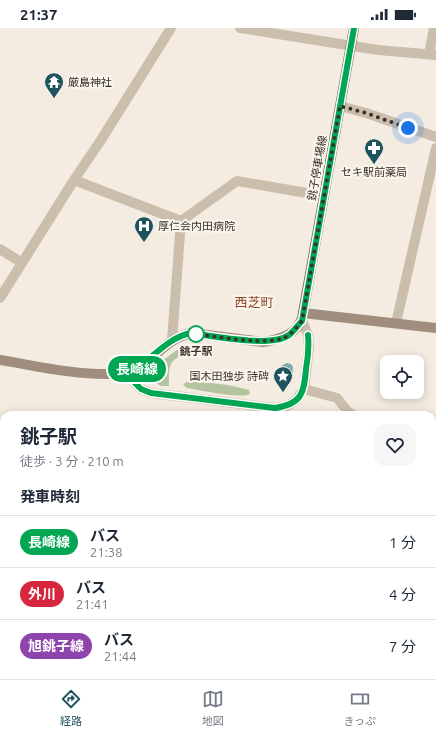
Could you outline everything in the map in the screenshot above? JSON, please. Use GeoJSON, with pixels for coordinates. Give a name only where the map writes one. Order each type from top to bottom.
{"type":"FeatureCollection","features":[{"type":"Feature","properties":{"kind":"main road","name":"銚子停車場線"},"geometry":{"type":"LineString","coordinates":[[303,317],[354,28]]}},
{"type":"Feature","properties":{"kind":"street"},"geometry":{"type":"LineString","coordinates":[[0,298],[74,180],[102,140],[171,28]]}},
{"type":"Feature","properties":{"kind":"street"},"geometry":{"type":"LineString","coordinates":[[240,28],[378,50],[432,54],[434,28]]}},
{"type":"Feature","properties":{"kind":"street"},"geometry":{"type":"LineString","coordinates":[[340,106],[366,113],[436,137]]}},
{"type":"Feature","properties":{"kind":"street"},"geometry":{"type":"LineString","coordinates":[[396,323],[436,148]]}},
{"type":"Feature","properties":{"kind":"street"},"geometry":{"type":"LineString","coordinates":[[74,180],[181,221]]}},
{"type":"Feature","properties":{"kind":"street"},"geometry":{"type":"LineString","coordinates":[[181,221],[237,182],[324,196]]}},
{"type":"Feature","properties":{"kind":"street"},"geometry":{"type":"LineString","coordinates":[[172,340],[181,221]]}},
{"type":"Feature","properties":{"kind":"street"},"geometry":{"type":"LineString","coordinates":[[0,249],[22,263]]}},
{"type":"Feature","properties":{"kind":"street"},"geometry":{"type":"LineString","coordinates":[[303,317],[396,323],[436,328]]}},
{"type":"Feature","properties":{"kind":"street"},"geometry":{"type":"LineString","coordinates":[[0,360],[94,374],[126,374],[137,369],[172,340],[182,335],[191,333],[263,342],[289,336],[303,317]]}},
{"type":"Feature","properties":{"kind":"street"},"geometry":{"type":"LineString","coordinates":[[126,374],[141,389],[151,393],[275,408],[287,406],[296,400],[304,389],[309,347],[308,335],[303,317]]}},
{"type":"Feature","properties":{"kind":"street"},"geometry":{"type":"LineString","coordinates":[[304,389],[324,393],[336,398],[347,411]]}},
{"type":"Feature","properties":{"kind":"green space"},"geometry":{"type":"Polygon","coordinates":[[[185,348],[185,354],[175,359],[170,366],[169,386],[161,386],[154,382],[152,374],[154,367],[177,350],[185,348]]]}},
{"type":"Feature","properties":{"kind":"green space"},"geometry":{"type":"Polygon","coordinates":[[[186,382],[233,386],[249,390],[250,394],[229,395],[187,388],[183,385],[186,382]]]}},
{"type":"Feature","properties":{"kind":"water"},"geometry":{"type":"Polygon","coordinates":[[[287,363],[291,364],[293,367],[292,379],[287,387],[281,374],[281,366],[287,363]]]}},
{"type":"Feature","properties":{"kind":"bus line","name":"長崎線"},"geometry":{"type":"LineString","coordinates":[[308,335],[309,347],[304,389],[296,400],[287,406],[275,408],[151,393],[141,389],[126,374],[137,369],[172,340],[182,335],[191,333],[263,342],[289,336],[302,321],[354,28]]}},
{"type":"Feature","properties":{"kind":"place","name":"厳島神社"},"geometry":{"type":"Point","coordinates":[54,99]}},
{"type":"Feature","properties":{"kind":"place","name":"セキ駅前薬局"},"geometry":{"type":"Point","coordinates":[374,165]}},
{"type":"Feature","properties":{"kind":"place","name":"厚仁会内田病院"},"geometry":{"type":"Point","coordinates":[144,243]}},
{"type":"Feature","properties":{"kind":"place","name":"銚子駅"},"geometry":{"type":"Point","coordinates":[196,334]}},
{"type":"Feature","properties":{"kind":"place","name":"国木田独歩 詩碑"},"geometry":{"type":"Point","coordinates":[283,393]}},
{"type":"Feature","properties":{"kind":"district","name":"西芝町"},"geometry":{"type":"Point","coordinates":[254,302]}},
{"type":"Feature","properties":{"kind":"route"},"geometry":{"type":"LineString","coordinates":[[196,334],[191,333],[263,342],[289,336],[302,321],[340,106],[366,113],[408,128]]}}]}
